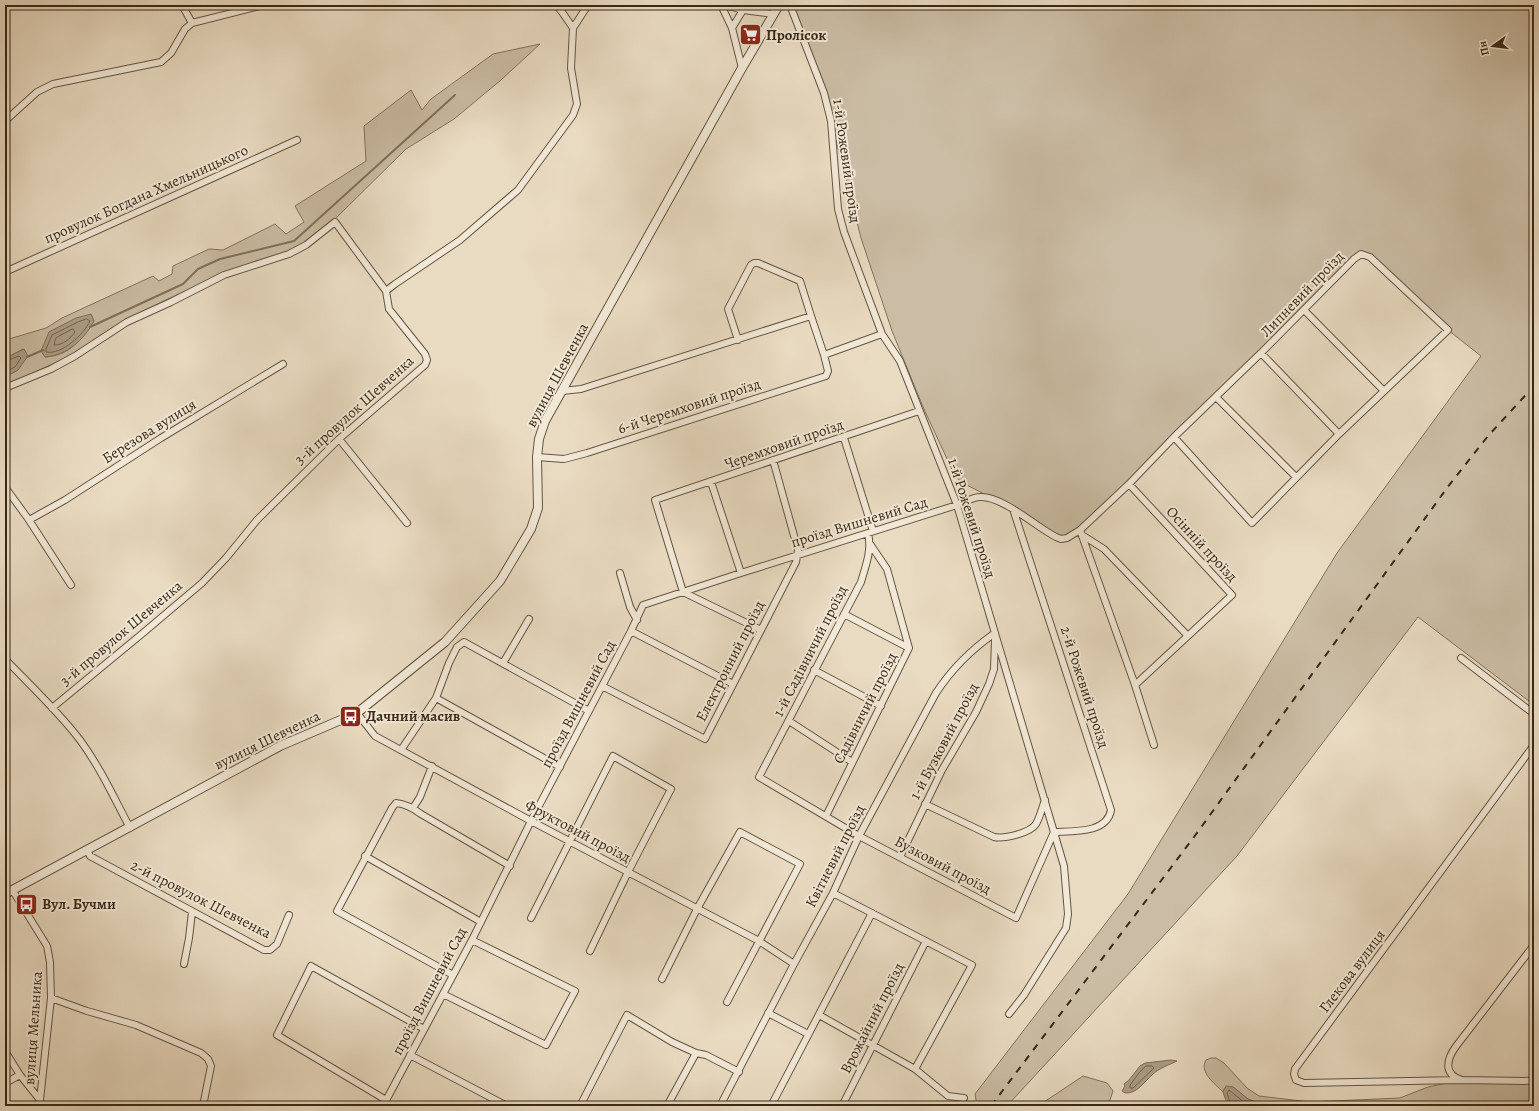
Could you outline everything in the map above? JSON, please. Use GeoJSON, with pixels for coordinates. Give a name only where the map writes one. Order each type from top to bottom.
{"type":"FeatureCollection","features":[{"type":"Feature","properties":{"kind":"street"},"geometry":{"type":"LineString","coordinates":[[182,5],[192,23]]}},
{"type":"Feature","properties":{"kind":"street"},"geometry":{"type":"LineString","coordinates":[[5,121],[37,92],[53,84],[161,62],[171,53],[185,29],[192,23],[264,5]]}},
{"type":"Feature","properties":{"kind":"street"},"geometry":{"type":"LineString","coordinates":[[556,5],[573,28]]}},
{"type":"Feature","properties":{"kind":"street"},"geometry":{"type":"LineString","coordinates":[[5,388],[51,369],[75,356],[127,322],[224,275],[289,254],[306,245],[336,222],[386,291],[460,240],[518,190],[573,115],[577,104],[571,68],[573,28],[588,5]]}},
{"type":"Feature","properties":{"kind":"street"},"geometry":{"type":"LineString","coordinates":[[721,5],[732,28],[742,68]]}},
{"type":"Feature","properties":{"kind":"street"},"geometry":{"type":"LineString","coordinates":[[725,5],[743,10],[774,14]]}},
{"type":"Feature","properties":{"kind":"street","name":"вулиця Шевченка"},"geometry":{"type":"LineString","coordinates":[[9,892],[280,746],[357,713],[445,642],[500,581],[531,529],[538,508],[537,457],[539,439],[545,421],[742,68],[779,5]]}},
{"type":"Feature","properties":{"kind":"street","name":"1-й Рожевий проїзд"},"geometry":{"type":"LineString","coordinates":[[790,5],[824,93],[831,122],[838,209],[841,222],[882,334],[900,361],[957,505],[1046,800],[1064,866],[1068,921],[1060,939],[1024,995],[1009,1014]]}},
{"type":"Feature","properties":{"kind":"street"},"geometry":{"type":"LineString","coordinates":[[732,28],[743,10]]}},
{"type":"Feature","properties":{"kind":"street","name":"провулок Богдана Хмельницького"},"geometry":{"type":"LineString","coordinates":[[5,272],[297,140]]}},
{"type":"Feature","properties":{"kind":"street","name":"Липневий проїзд"},"geometry":{"type":"LineString","coordinates":[[957,505],[975,498],[984,497],[995,500],[1013,509],[1051,535],[1058,538],[1067,538],[1081,532],[1174,437],[1261,354],[1357,256],[1361,254],[1365,254],[1370,257],[1448,330],[1383,390],[1296,477],[1252,524],[1174,437]]}},
{"type":"Feature","properties":{"kind":"street","name":"6-й Черемховий проїзд"},"geometry":{"type":"LineString","coordinates":[[537,457],[564,459],[826,376],[828,371],[800,281],[758,262],[751,265],[728,309],[738,340]]}},
{"type":"Feature","properties":{"kind":"street","name":"3-й провулок Шевченка"},"geometry":{"type":"LineString","coordinates":[[52,708],[144,633],[202,582],[226,558],[257,520],[338,439],[426,365],[427,360],[425,354],[389,309],[386,291]]}},
{"type":"Feature","properties":{"kind":"street"},"geometry":{"type":"LineString","coordinates":[[1304,310],[1383,390]]}},
{"type":"Feature","properties":{"kind":"street"},"geometry":{"type":"LineString","coordinates":[[562,392],[580,389],[811,316]]}},
{"type":"Feature","properties":{"kind":"street"},"geometry":{"type":"LineString","coordinates":[[824,355],[882,334]]}},
{"type":"Feature","properties":{"kind":"street"},"geometry":{"type":"LineString","coordinates":[[1261,354],[1339,434]]}},
{"type":"Feature","properties":{"kind":"street","name":"Березова вулиця"},"geometry":{"type":"LineString","coordinates":[[29,520],[65,500],[161,438],[283,364]]}},
{"type":"Feature","properties":{"kind":"street"},"geometry":{"type":"LineString","coordinates":[[1216,397],[1296,477]]}},
{"type":"Feature","properties":{"kind":"street","name":"Черемховий проїзд"},"geometry":{"type":"LineString","coordinates":[[683,592],[655,500],[773,460],[844,438],[920,411]]}},
{"type":"Feature","properties":{"kind":"street","name":"1-й Садівничий проїзд"},"geometry":{"type":"LineString","coordinates":[[759,777],[861,582],[867,563],[870,532],[844,438]]}},
{"type":"Feature","properties":{"kind":"street"},"geometry":{"type":"LineString","coordinates":[[338,439],[407,523]]}},
{"type":"Feature","properties":{"kind":"street"},"geometry":{"type":"LineString","coordinates":[[773,460],[798,550],[797,555]]}},
{"type":"Feature","properties":{"kind":"street"},"geometry":{"type":"LineString","coordinates":[[711,482],[741,573]]}},
{"type":"Feature","properties":{"kind":"street","name":"Осінній проїзд"},"geometry":{"type":"LineString","coordinates":[[1129,484],[1232,594],[1135,684]]}},
{"type":"Feature","properties":{"kind":"street"},"geometry":{"type":"LineString","coordinates":[[5,487],[29,520],[71,585]]}},
{"type":"Feature","properties":{"kind":"street","name":"проїзд Вишневий Сад"},"geometry":{"type":"LineString","coordinates":[[385,1103],[472,940],[531,821],[637,620],[643,605],[957,505]]}},
{"type":"Feature","properties":{"kind":"street","name":"2-й Рожевий проїзд"},"geometry":{"type":"LineString","coordinates":[[1013,509],[1111,810],[1108,819],[1104,823],[1095,827],[1085,830],[1054,832]]}},
{"type":"Feature","properties":{"kind":"street"},"geometry":{"type":"LineString","coordinates":[[1081,532],[1104,550],[1187,636]]}},
{"type":"Feature","properties":{"kind":"street"},"geometry":{"type":"LineString","coordinates":[[1081,532],[1135,684],[1154,746]]}},
{"type":"Feature","properties":{"kind":"street","name":"Садівничий проїзд"},"geometry":{"type":"LineString","coordinates":[[826,816],[909,648],[887,569],[870,544]]}},
{"type":"Feature","properties":{"kind":"street","name":"Електронний проїзд"},"geometry":{"type":"LineString","coordinates":[[602,686],[705,739],[796,562],[797,555]]}},
{"type":"Feature","properties":{"kind":"street"},"geometry":{"type":"LineString","coordinates":[[620,573],[630,607],[637,620]]}},
{"type":"Feature","properties":{"kind":"street"},"geometry":{"type":"LineString","coordinates":[[683,592],[761,630]]}},
{"type":"Feature","properties":{"kind":"street"},"geometry":{"type":"LineString","coordinates":[[844,614],[909,648]]}},
{"type":"Feature","properties":{"kind":"street"},"geometry":{"type":"LineString","coordinates":[[503,663],[529,619]]}},
{"type":"Feature","properties":{"kind":"street"},"geometry":{"type":"LineString","coordinates":[[631,631],[733,684]]}},
{"type":"Feature","properties":{"kind":"street","name":"1-й Бузковий проїзд"},"geometry":{"type":"LineString","coordinates":[[900,858],[942,770],[976,712],[989,684],[994,669],[995,633]]}},
{"type":"Feature","properties":{"kind":"street","name":"Квітневий проїзд"},"geometry":{"type":"LineString","coordinates":[[720,1106],[833,893],[859,836],[939,687],[947,676],[986,639],[995,633]]}},
{"type":"Feature","properties":{"kind":"street"},"geometry":{"type":"LineString","coordinates":[[401,750],[436,698],[449,663],[457,647],[464,642],[589,711]]}},
{"type":"Feature","properties":{"kind":"street"},"geometry":{"type":"LineString","coordinates":[[1461,658],[1534,714]]}},
{"type":"Feature","properties":{"kind":"street"},"geometry":{"type":"LineString","coordinates":[[5,659],[80,740],[98,768],[130,828]]}},
{"type":"Feature","properties":{"kind":"street"},"geometry":{"type":"LineString","coordinates":[[814,670],[881,706]]}},
{"type":"Feature","properties":{"kind":"street"},"geometry":{"type":"LineString","coordinates":[[436,698],[560,767]]}},
{"type":"Feature","properties":{"kind":"street","name":"Фруктовий проїзд"},"geometry":{"type":"LineString","coordinates":[[357,713],[375,736],[531,821],[759,941],[794,964]]}},
{"type":"Feature","properties":{"kind":"street"},"geometry":{"type":"LineString","coordinates":[[789,721],[852,762]]}},
{"type":"Feature","properties":{"kind":"street","name":"Глекова вулиця"},"geometry":{"type":"LineString","coordinates":[[1462,1080],[1304,1083],[1296,1080],[1294,1074],[1295,1070],[1534,745]]}},
{"type":"Feature","properties":{"kind":"street"},"geometry":{"type":"LineString","coordinates":[[531,918],[613,756],[672,789],[628,872],[590,951]]}},
{"type":"Feature","properties":{"kind":"street"},"geometry":{"type":"LineString","coordinates":[[412,808],[420,797],[432,766]]}},
{"type":"Feature","properties":{"kind":"street","name":"Бузковий проїзд"},"geometry":{"type":"LineString","coordinates":[[759,777],[859,836],[1016,918],[1054,832]]}},
{"type":"Feature","properties":{"kind":"street"},"geometry":{"type":"LineString","coordinates":[[925,804],[994,837],[1002,839],[1028,831],[1035,825],[1046,800]]}},
{"type":"Feature","properties":{"kind":"street"},"geometry":{"type":"LineString","coordinates":[[453,975],[337,911],[365,856],[396,803],[412,808],[510,866]]}},
{"type":"Feature","properties":{"kind":"street"},"geometry":{"type":"LineString","coordinates":[[662,979],[697,909],[740,832],[800,864],[727,1002]]}},
{"type":"Feature","properties":{"kind":"street","name":"2-й провулок Шевченка"},"geometry":{"type":"LineString","coordinates":[[87,850],[90,856],[264,950],[270,950],[276,944],[289,915]]}},
{"type":"Feature","properties":{"kind":"street"},"geometry":{"type":"LineString","coordinates":[[365,856],[481,922]]}},
{"type":"Feature","properties":{"kind":"street","name":"вулиця Мельника"},"geometry":{"type":"LineString","coordinates":[[9,892],[47,946],[50,962],[51,998],[41,1103]]}},
{"type":"Feature","properties":{"kind":"street"},"geometry":{"type":"LineString","coordinates":[[833,893],[972,965],[915,1069]]}},
{"type":"Feature","properties":{"kind":"street"},"geometry":{"type":"LineString","coordinates":[[184,964],[192,912]]}},
{"type":"Feature","properties":{"kind":"street"},"geometry":{"type":"LineString","coordinates":[[771,1106],[872,913]]}},
{"type":"Feature","properties":{"kind":"street"},"geometry":{"type":"LineString","coordinates":[[443,994],[546,1045],[575,991],[472,940]]}},
{"type":"Feature","properties":{"kind":"street","name":"Врожайний проїзд"},"geometry":{"type":"LineString","coordinates":[[842,1106],[926,941]]}},
{"type":"Feature","properties":{"kind":"street"},"geometry":{"type":"LineString","coordinates":[[1534,945],[1452,1052],[1449,1060],[1449,1070],[1454,1077],[1462,1080],[1534,1081]]}},
{"type":"Feature","properties":{"kind":"street"},"geometry":{"type":"LineString","coordinates":[[385,1103],[277,1035],[311,966],[424,1029]]}},
{"type":"Feature","properties":{"kind":"street"},"geometry":{"type":"LineString","coordinates":[[51,998],[87,1011],[136,1025],[201,1053],[208,1059],[211,1066],[203,1106]]}},
{"type":"Feature","properties":{"kind":"street"},"geometry":{"type":"LineString","coordinates":[[768,1013],[808,1034]]}},
{"type":"Feature","properties":{"kind":"street"},"geometry":{"type":"LineString","coordinates":[[580,1106],[628,1015],[672,1042],[696,1053],[706,1055],[739,1072]]}},
{"type":"Feature","properties":{"kind":"street"},"geometry":{"type":"LineString","coordinates":[[819,1015],[915,1069],[948,1096],[964,1098]]}},
{"type":"Feature","properties":{"kind":"street"},"geometry":{"type":"LineString","coordinates":[[5,1051],[20,1075],[41,1103]]}},
{"type":"Feature","properties":{"kind":"street"},"geometry":{"type":"LineString","coordinates":[[667,1106],[696,1053]]}},
{"type":"Feature","properties":{"kind":"street"},"geometry":{"type":"LineString","coordinates":[[410,1055],[508,1106]]}},
{"type":"Feature","properties":{"kind":"street"},"geometry":{"type":"LineString","coordinates":[[5,1083],[20,1075]]}},
{"type":"Feature","properties":{"kind":"shaded area"},"geometry":{"type":"Polygon","coordinates":[[[792,5],[1534,5],[1534,705],[1418,617],[1237,856],[1007,1106],[977,1106],[975,1094],[1128,894],[1337,553],[1481,356],[1448,330],[1370,257],[1361,254],[1080,530],[1061,539],[1013,509],[961,482],[954,474],[923,407],[892,331],[861,238],[831,121],[792,5]]]}},
{"type":"Feature","properties":{"kind":"shaded area"},"geometry":{"type":"Polygon","coordinates":[[[540,44],[501,80],[454,119],[406,149],[334,220],[305,243],[289,253],[224,273],[170,298],[125,320],[74,354],[5,386],[5,377],[18,370],[23,349],[10,356],[5,356],[5,337],[9,339],[46,328],[62,318],[153,276],[159,281],[172,274],[173,266],[209,249],[223,250],[275,224],[286,234],[304,222],[295,206],[366,161],[364,126],[411,90],[422,110],[431,99],[493,54],[540,44]],[[91,314],[45,357],[54,356],[68,350],[79,340],[94,321],[91,314]]]}},
{"type":"Feature","properties":{"kind":"shaded area"},"geometry":{"type":"Polygon","coordinates":[[[1216,1058],[1224,1063],[1247,1088],[1259,1096],[1310,1102],[1400,1098],[1428,1087],[1462,1080],[1534,1081],[1534,1106],[1266,1106],[1248,1099],[1233,1087],[1224,1089],[1223,1092],[1208,1077],[1204,1069],[1206,1060],[1216,1058]]]}},
{"type":"Feature","properties":{"kind":"shaded area"},"geometry":{"type":"Polygon","coordinates":[[[1083,1076],[1107,1083],[1113,1091],[1108,1106],[1038,1106],[1083,1076]]]}},
{"type":"Feature","properties":{"kind":"water"},"geometry":{"type":"Polygon","coordinates":[[[91,314],[94,321],[80,340],[68,350],[53,356],[45,357],[41,351],[49,332],[76,318],[91,314]]]}},
{"type":"Feature","properties":{"kind":"water"},"geometry":{"type":"Polygon","coordinates":[[[24,349],[28,356],[18,370],[5,377],[5,356],[10,356],[24,349]]]}},
{"type":"Feature","properties":{"kind":"water"},"geometry":{"type":"Polygon","coordinates":[[[1171,1060],[1177,1061],[1158,1070],[1137,1090],[1129,1093],[1122,1091],[1125,1086],[1124,1084],[1140,1066],[1145,1063],[1171,1060]]]}},
{"type":"Feature","properties":{"kind":"water"},"geometry":{"type":"Polygon","coordinates":[[[1226,1086],[1233,1087],[1248,1099],[1266,1106],[1228,1106],[1223,1092],[1226,1086]]]}},
{"type":"Feature","properties":{"kind":"waterway"},"geometry":{"type":"LineString","coordinates":[[90,327],[183,284],[198,269],[220,259],[294,241],[455,95]]}},
{"type":"Feature","properties":{"kind":"waterway"},"geometry":{"type":"LineString","coordinates":[[27,357],[43,350]]}},
{"type":"Feature","properties":{"kind":"railway"},"geometry":{"type":"LineString","coordinates":[[991,1106],[1194,837],[1447,488],[1488,436],[1534,386]]}},
{"type":"Feature","properties":{"kind":"place","name":"Пролісок"},"geometry":{"type":"Point","coordinates":[751,35]}},
{"type":"Feature","properties":{"kind":"place","name":"Дачний масив"},"geometry":{"type":"Point","coordinates":[350,716]}},
{"type":"Feature","properties":{"kind":"place","name":"Вул. Бучми"},"geometry":{"type":"Point","coordinates":[27,904]}}]}
